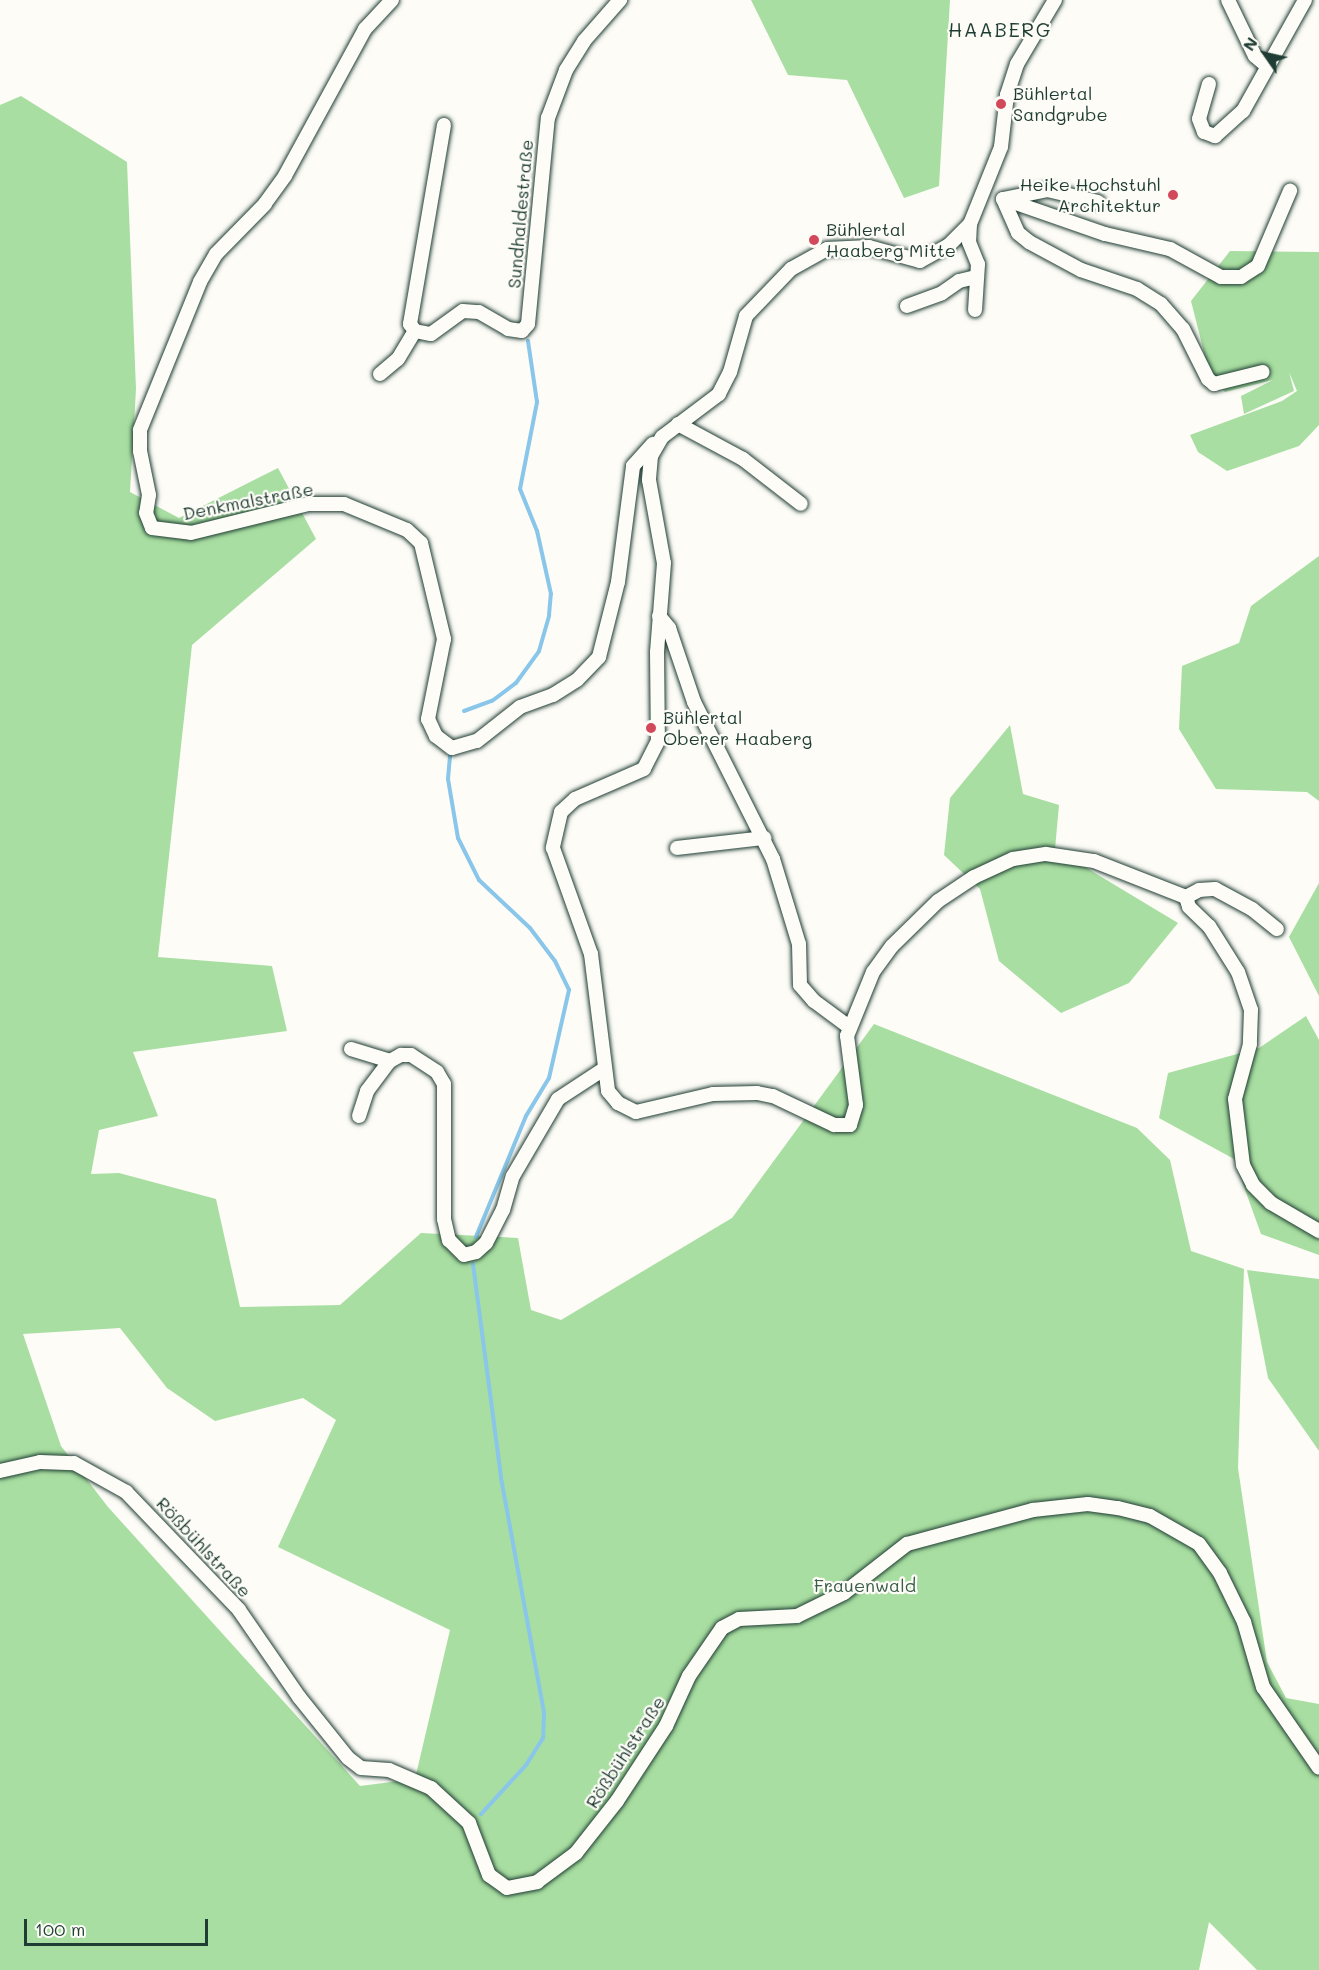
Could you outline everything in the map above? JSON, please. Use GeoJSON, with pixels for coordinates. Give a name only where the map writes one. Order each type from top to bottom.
{"type":"FeatureCollection","features":[{"type":"Feature","properties":{"kind":"street","name":"Denkmalstraße"},"geometry":{"type":"LineString","coordinates":[[392,0],[365,28],[285,176],[265,204],[216,254],[200,282],[140,430],[140,451],[149,495],[146,513],[152,528],[191,533],[308,504],[344,504],[407,530],[421,543],[444,639],[428,719],[436,736],[452,748],[477,741],[520,707],[553,695],[577,680],[599,657],[618,582],[633,466],[662,437]]}},
{"type":"Feature","properties":{"kind":"street","name":"Sundhaldestraße"},"geometry":{"type":"LineString","coordinates":[[415,331],[431,334],[463,311],[479,312],[508,329],[522,331],[528,324],[548,118],[566,70],[584,42],[620,0]]}},
{"type":"Feature","properties":{"kind":"street"},"geometry":{"type":"LineString","coordinates":[[1055,0],[1017,64],[1007,95],[1001,147],[985,193],[970,224],[949,245],[920,261],[869,247],[827,249],[791,269],[746,316],[730,372],[719,394],[662,437],[651,456],[649,480],[664,563],[659,616],[658,741],[644,769],[575,799],[561,812],[553,848],[591,954],[608,1091],[618,1103],[636,1112],[713,1094],[756,1092],[773,1096],[834,1125],[850,1125],[856,1105],[848,1051],[849,1027],[873,972],[912,924],[961,885],[1013,859],[1046,854],[1094,861],[1186,897],[1199,890],[1215,889],[1277,929]]}},
{"type":"Feature","properties":{"kind":"street"},"geometry":{"type":"LineString","coordinates":[[1228,0],[1254,56],[1267,66]]}},
{"type":"Feature","properties":{"kind":"street"},"geometry":{"type":"LineString","coordinates":[[1209,84],[1199,119],[1204,132],[1215,136],[1243,111],[1305,0]]}},
{"type":"Feature","properties":{"kind":"street"},"geometry":{"type":"LineString","coordinates":[[380,374],[398,359],[415,331],[410,324],[410,314],[423,263],[444,125]]}},
{"type":"Feature","properties":{"kind":"street"},"geometry":{"type":"LineString","coordinates":[[1003,199],[1048,190],[1098,202]]}},
{"type":"Feature","properties":{"kind":"street"},"geometry":{"type":"LineString","coordinates":[[985,193],[1105,234],[1170,249],[1221,277],[1241,277],[1258,267],[1290,191]]}},
{"type":"Feature","properties":{"kind":"street"},"geometry":{"type":"LineString","coordinates":[[1003,199],[1018,233],[1029,242],[1081,270],[1137,289],[1161,304],[1183,329],[1208,379],[1214,384],[1263,372]]}},
{"type":"Feature","properties":{"kind":"street"},"geometry":{"type":"LineString","coordinates":[[970,224],[969,242],[978,264],[975,310]]}},
{"type":"Feature","properties":{"kind":"street"},"geometry":{"type":"LineString","coordinates":[[907,306],[942,293],[959,281],[976,278]]}},
{"type":"Feature","properties":{"kind":"street"},"geometry":{"type":"LineString","coordinates":[[678,424],[743,459],[801,504]]}},
{"type":"Feature","properties":{"kind":"street"},"geometry":{"type":"LineString","coordinates":[[659,616],[669,628],[694,702],[711,738],[764,838],[792,914],[799,944],[800,985],[814,1001],[849,1027]]}},
{"type":"Feature","properties":{"kind":"street"},"geometry":{"type":"LineString","coordinates":[[677,848],[764,838]]}},
{"type":"Feature","properties":{"kind":"street"},"geometry":{"type":"LineString","coordinates":[[1186,897],[1189,907],[1216,936],[1246,989],[1252,1029],[1235,1099],[1244,1166],[1253,1185],[1271,1203],[1319,1232]]}},
{"type":"Feature","properties":{"kind":"street"},"geometry":{"type":"LineString","coordinates":[[351,1049],[390,1061],[411,1055],[437,1072],[444,1084],[444,1219],[449,1240],[464,1256],[477,1252],[486,1243],[503,1210],[513,1176],[558,1099],[604,1070]]}},
{"type":"Feature","properties":{"kind":"street"},"geometry":{"type":"LineString","coordinates":[[359,1116],[367,1091],[390,1061]]}},
{"type":"Feature","properties":{"kind":"street","name":"Rößbühlstraße"},"geometry":{"type":"LineString","coordinates":[[0,1471],[29,1463],[74,1462],[126,1492],[239,1610],[299,1697],[348,1758],[361,1768],[388,1770],[431,1788],[469,1823],[489,1875],[507,1888],[537,1882],[576,1853],[617,1801],[666,1726],[689,1676],[723,1628],[739,1619],[797,1616],[844,1593],[907,1544],[1033,1510],[1088,1504],[1118,1508],[1150,1516],[1199,1544],[1220,1573],[1244,1622],[1263,1687],[1319,1768]]}},
{"type":"Feature","properties":{"kind":"green space"},"geometry":{"type":"Polygon","coordinates":[[[751,0],[950,0],[939,186],[904,198],[847,80],[788,75],[751,0]]]}},
{"type":"Feature","properties":{"kind":"green space","name":"Frauenwald"},"geometry":{"type":"Polygon","coordinates":[[[21,96],[127,162],[136,389],[130,492],[179,518],[278,468],[316,539],[192,645],[158,957],[272,966],[287,1031],[133,1052],[158,1116],[99,1130],[91,1174],[119,1173],[216,1199],[240,1307],[340,1305],[421,1233],[518,1238],[531,1310],[561,1320],[732,1218],[874,1024],[1137,1128],[1170,1160],[1191,1251],[1244,1269],[1238,1468],[1267,1662],[1286,1698],[1319,1704],[1319,1970],[1257,1970],[1209,1922],[1199,1970],[0,1970],[0,105],[21,96]],[[120,1328],[23,1334],[61,1446],[108,1507],[360,1786],[415,1779],[450,1630],[278,1547],[336,1420],[303,1398],[215,1421],[167,1388],[120,1328]]]}},
{"type":"Feature","properties":{"kind":"green space"},"geometry":{"type":"Polygon","coordinates":[[[1230,251],[1319,252],[1319,425],[1299,446],[1227,471],[1198,452],[1190,435],[1282,401],[1297,391],[1289,372],[1294,391],[1244,414],[1241,396],[1273,380],[1225,392],[1210,376],[1191,301],[1230,251]]]}},
{"type":"Feature","properties":{"kind":"green space"},"geometry":{"type":"Polygon","coordinates":[[[1319,556],[1319,801],[1307,792],[1216,789],[1179,729],[1182,666],[1239,643],[1251,606],[1319,556]]]}},
{"type":"Feature","properties":{"kind":"green space"},"geometry":{"type":"Polygon","coordinates":[[[1010,725],[1023,794],[1059,805],[1055,849],[1178,923],[1129,983],[1061,1013],[999,961],[980,889],[944,855],[950,798],[1010,725]]]}},
{"type":"Feature","properties":{"kind":"green space"},"geometry":{"type":"Polygon","coordinates":[[[1319,883],[1319,996],[1289,937],[1319,883]]]}},
{"type":"Feature","properties":{"kind":"green space"},"geometry":{"type":"Polygon","coordinates":[[[1306,1016],[1319,1040],[1319,1255],[1261,1234],[1234,1159],[1159,1118],[1168,1073],[1259,1048],[1306,1016]]]}},
{"type":"Feature","properties":{"kind":"green space"},"geometry":{"type":"Polygon","coordinates":[[[1247,1270],[1319,1279],[1319,1451],[1268,1378],[1247,1270]]]}},
{"type":"Feature","properties":{"kind":"waterway"},"geometry":{"type":"LineString","coordinates":[[464,711],[492,701],[516,683],[539,651],[549,615],[551,594],[537,531],[520,489],[537,402],[528,341]]}},
{"type":"Feature","properties":{"kind":"waterway"},"geometry":{"type":"LineString","coordinates":[[450,756],[448,779],[458,838],[479,880],[530,928],[555,961],[569,990],[549,1078],[526,1116],[476,1237]]}},
{"type":"Feature","properties":{"kind":"waterway"},"geometry":{"type":"LineString","coordinates":[[473,1264],[501,1478],[544,1713],[543,1738],[527,1764],[481,1814]]}},
{"type":"Feature","properties":{"kind":"place","name":"Bühlertal Sandgrube"},"geometry":{"type":"Point","coordinates":[1001,104]}},
{"type":"Feature","properties":{"kind":"place","name":"Heike Hochstuhl Architektur"},"geometry":{"type":"Point","coordinates":[1173,195]}},
{"type":"Feature","properties":{"kind":"place","name":"Bühlertal Haaberg Mitte"},"geometry":{"type":"Point","coordinates":[814,240]}},
{"type":"Feature","properties":{"kind":"place","name":"Bühlertal Oberer Haaberg"},"geometry":{"type":"Point","coordinates":[651,728]}},
{"type":"Feature","properties":{"kind":"district","name":"HAABERG"},"geometry":{"type":"Point","coordinates":[1000,29]}}]}
